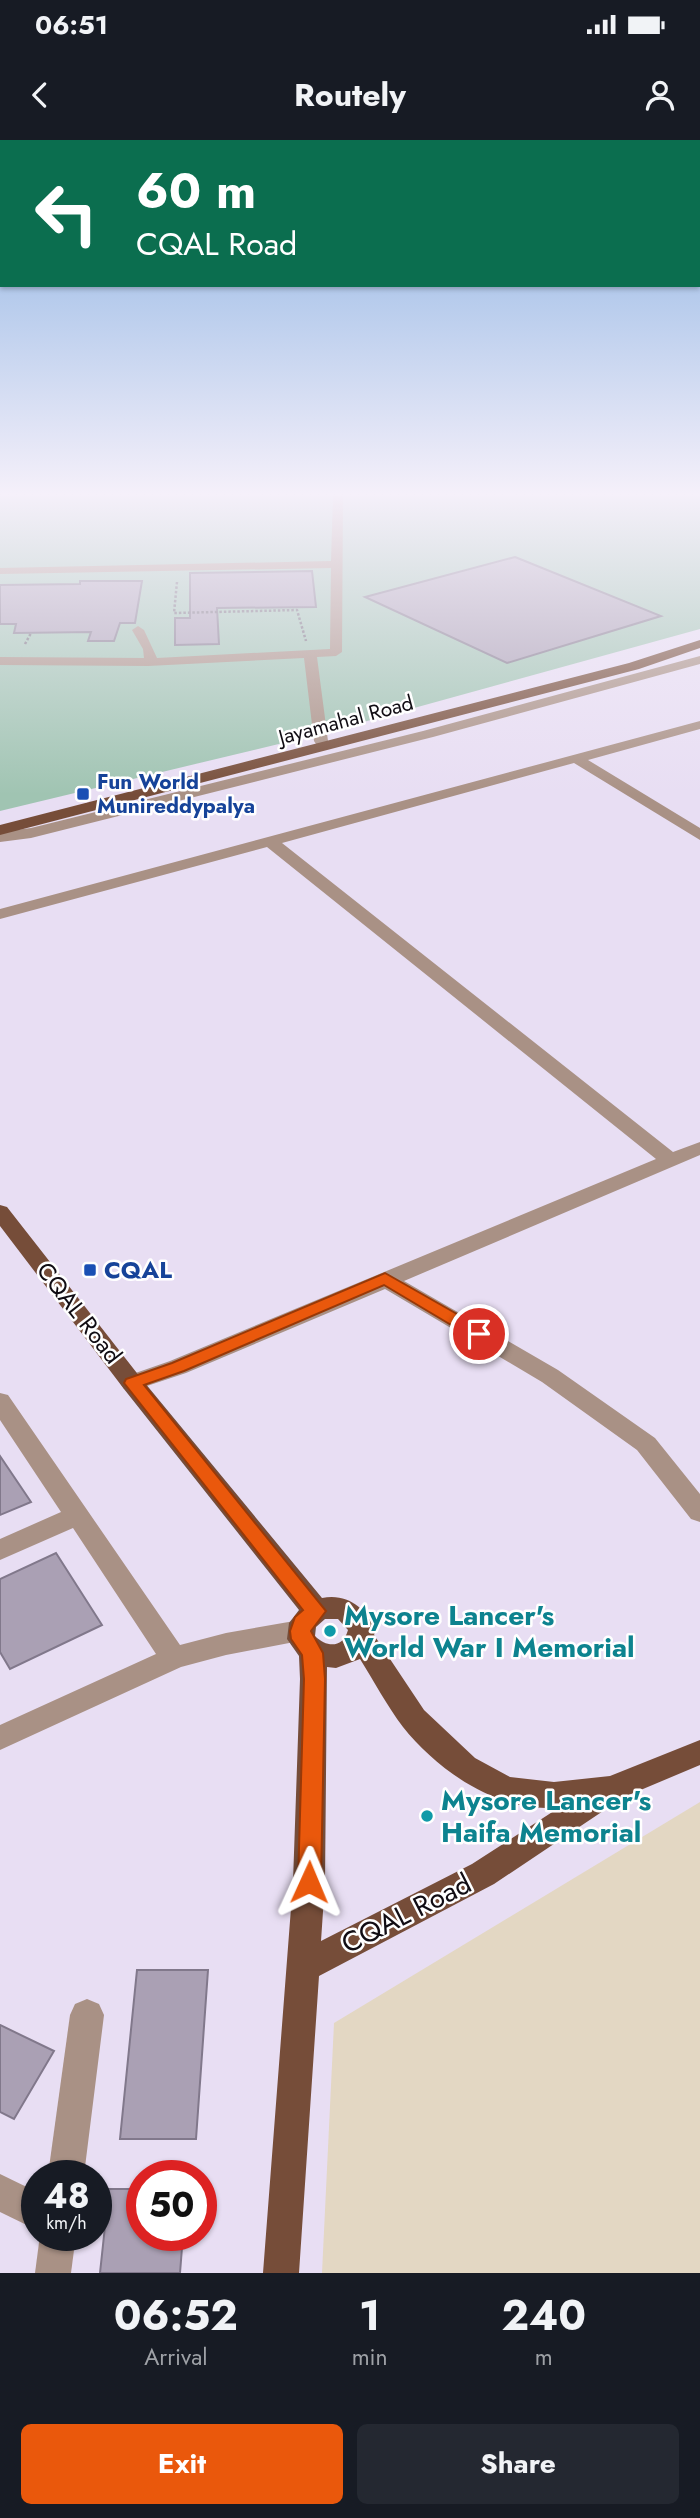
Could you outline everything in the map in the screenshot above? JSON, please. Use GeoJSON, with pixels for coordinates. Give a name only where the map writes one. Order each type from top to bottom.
{"type":"FeatureCollection","features":[{"type":"Feature","properties":{"kind":"main road","name":"Jayamahal Road"},"geometry":{"type":"LineString","coordinates":[[0,830],[287,759],[340,740],[630,661],[700,638]]}},
{"type":"Feature","properties":{"kind":"main road","name":"Jayamahal Road"},"geometry":{"type":"LineString","coordinates":[[0,822],[287,759],[321,741],[340,740],[634,666],[700,644]]}},
{"type":"Feature","properties":{"kind":"main road","name":"CQAL Road"},"geometry":{"type":"LineString","coordinates":[[0,1212],[132,1383],[310,1631],[314,1679],[309,1882],[281,2273]]}},
{"type":"Feature","properties":{"kind":"main road","name":"CQAL Road"},"geometry":{"type":"LineString","coordinates":[[310,1631],[325,1608],[345,1610],[359,1622],[361,1638],[414,1719],[465,1767],[505,1789],[554,1795],[614,1788]]}},
{"type":"Feature","properties":{"kind":"main road"},"geometry":{"type":"LineString","coordinates":[[310,1631],[322,1656],[342,1656],[351,1651],[361,1638]]}},
{"type":"Feature","properties":{"kind":"main road","name":"CQAL Road"},"geometry":{"type":"LineString","coordinates":[[303,1967],[483,1874],[614,1788],[700,1752]]}},
{"type":"Feature","properties":{"kind":"street"},"geometry":{"type":"LineString","coordinates":[[68,659],[176,661],[330,653],[338,649],[338,596]]}},
{"type":"Feature","properties":{"kind":"street"},"geometry":{"type":"LineString","coordinates":[[138,629],[149,649],[151,659]]}},
{"type":"Feature","properties":{"kind":"street"},"geometry":{"type":"LineString","coordinates":[[310,654],[321,741]]}},
{"type":"Feature","properties":{"kind":"street"},"geometry":{"type":"LineString","coordinates":[[0,659],[176,661]]}},
{"type":"Feature","properties":{"kind":"street"},"geometry":{"type":"LineString","coordinates":[[0,837],[31,833],[287,759],[493,717],[700,660]]}},
{"type":"Feature","properties":{"kind":"street"},"geometry":{"type":"LineString","coordinates":[[0,914],[700,724]]}},
{"type":"Feature","properties":{"kind":"street"},"geometry":{"type":"LineString","coordinates":[[575,758],[700,835]]}},
{"type":"Feature","properties":{"kind":"street"},"geometry":{"type":"LineString","coordinates":[[270,841],[670,1160]]}},
{"type":"Feature","properties":{"kind":"street"},"geometry":{"type":"LineString","coordinates":[[132,1383],[178,1367],[700,1148]]}},
{"type":"Feature","properties":{"kind":"street"},"geometry":{"type":"LineString","coordinates":[[385,1279],[550,1376],[646,1444],[700,1511]]}},
{"type":"Feature","properties":{"kind":"street"},"geometry":{"type":"LineString","coordinates":[[1,1405],[174,1658]]}},
{"type":"Feature","properties":{"kind":"street"},"geometry":{"type":"LineString","coordinates":[[0,1550],[78,1516]]}},
{"type":"Feature","properties":{"kind":"street"},"geometry":{"type":"LineString","coordinates":[[0,1738],[174,1658],[226,1644],[310,1631]]}},
{"type":"Feature","properties":{"kind":"street"},"geometry":{"type":"LineString","coordinates":[[68,2160],[87,2015]]}},
{"type":"Feature","properties":{"kind":"street"},"geometry":{"type":"LineString","coordinates":[[0,2192],[21,2203]]}},
{"type":"Feature","properties":{"kind":"street"},"geometry":{"type":"LineString","coordinates":[[53,2273],[56,2251]]}},
{"type":"Feature","properties":{"kind":"path"},"geometry":{"type":"LineString","coordinates":[[176,596],[174,614],[297,610],[310,654]]}},
{"type":"Feature","properties":{"kind":"shaded area"},"geometry":{"type":"Polygon","coordinates":[[[700,1802],[700,2273],[322,2273],[334,2023],[700,1802]]]}},
{"type":"Feature","properties":{"kind":"green space"},"geometry":{"type":"Polygon","coordinates":[[[0,596],[700,596],[700,629],[320,734],[0,811],[0,596]]]}},
{"type":"Feature","properties":{"kind":"building"},"geometry":{"type":"Polygon","coordinates":[[[0,596],[140,596],[135,623],[120,623],[114,641],[88,641],[91,632],[14,633],[16,624],[0,624],[0,596]]]}},
{"type":"Feature","properties":{"kind":"building"},"geometry":{"type":"Polygon","coordinates":[[[190,596],[315,596],[316,607],[217,608],[219,644],[175,645],[175,618],[190,618],[190,596]]]}},
{"type":"Feature","properties":{"kind":"building"},"geometry":{"type":"Polygon","coordinates":[[[610,596],[661,616],[507,663],[365,597],[610,596]]]}},
{"type":"Feature","properties":{"kind":"building"},"geometry":{"type":"Polygon","coordinates":[[[0,1456],[31,1502],[0,1515],[0,1456]]]}},
{"type":"Feature","properties":{"kind":"building"},"geometry":{"type":"Polygon","coordinates":[[[56,1553],[102,1625],[10,1669],[0,1652],[0,1579],[56,1553]]]}},
{"type":"Feature","properties":{"kind":"building"},"geometry":{"type":"Polygon","coordinates":[[[137,1970],[208,1970],[196,2139],[120,2139],[137,1970]]]}},
{"type":"Feature","properties":{"kind":"building"},"geometry":{"type":"Polygon","coordinates":[[[0,2025],[54,2051],[14,2119],[0,2112],[0,2025]]]}},
{"type":"Feature","properties":{"kind":"building"},"geometry":{"type":"Polygon","coordinates":[[[112,2189],[126,2189],[126,2251],[182,2251],[180,2273],[100,2273],[102,2251],[112,2251],[112,2189]]]}},
{"type":"Feature","properties":{"kind":"place","name":"Fun World Munireddypalya"},"geometry":{"type":"Point","coordinates":[83,794]}},
{"type":"Feature","properties":{"kind":"place","name":"CQAL"},"geometry":{"type":"Point","coordinates":[90,1270]}},
{"type":"Feature","properties":{"kind":"place","name":"Mysore Lancer's World War I Memorial"},"geometry":{"type":"Point","coordinates":[330,1631]}},
{"type":"Feature","properties":{"kind":"place","name":"Mysore Lancer's Haifa Memorial"},"geometry":{"type":"Point","coordinates":[427,1816]}},
{"type":"Feature","properties":{"kind":"route"},"geometry":{"type":"LineString","coordinates":[[309,1882],[314,1679],[313,1653],[301,1639],[300,1631],[308,1616],[316,1611],[132,1383],[178,1367],[385,1279],[479,1334]]}}]}
